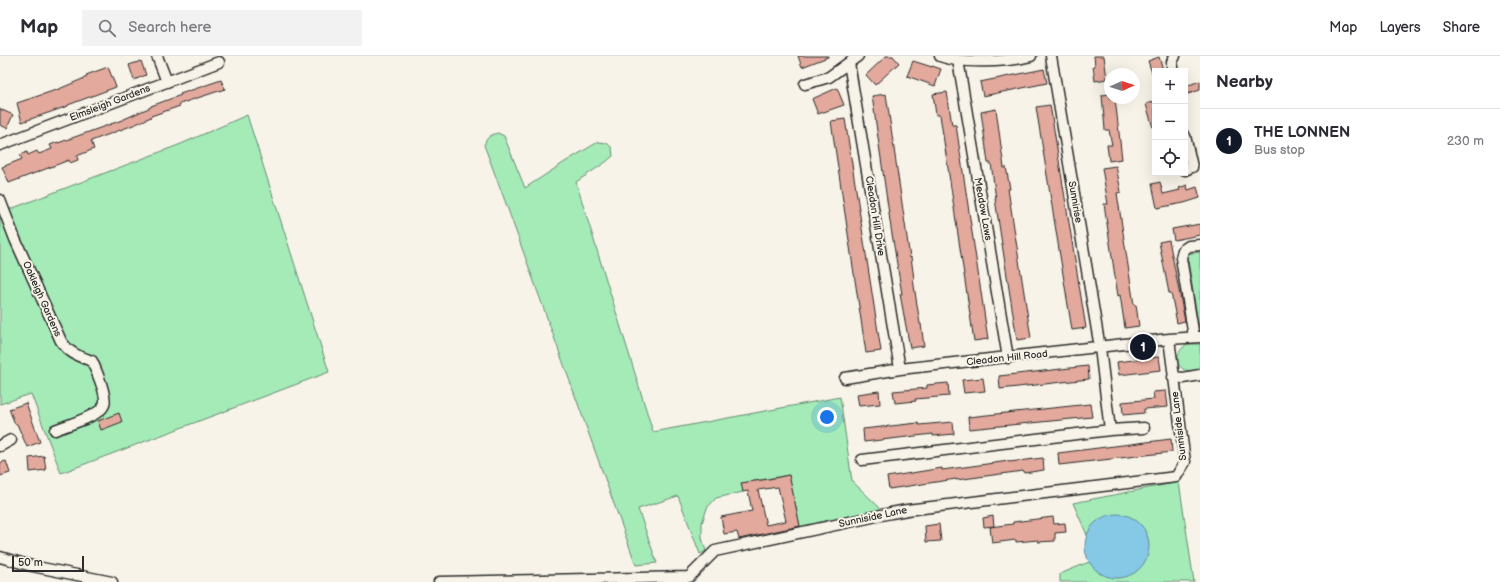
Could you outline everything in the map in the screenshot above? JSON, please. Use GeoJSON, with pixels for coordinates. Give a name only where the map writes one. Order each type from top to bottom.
{"type":"FeatureCollection","features":[{"type":"Feature","properties":{"kind":"street"},"geometry":{"type":"LineString","coordinates":[[157,56],[166,82]]}},
{"type":"Feature","properties":{"kind":"street"},"geometry":{"type":"LineString","coordinates":[[805,84],[829,77],[858,56]]}},
{"type":"Feature","properties":{"kind":"street"},"geometry":{"type":"LineString","coordinates":[[940,56],[958,60],[983,61],[1020,59],[1031,56]]}},
{"type":"Feature","properties":{"kind":"street","name":"Sunnirise"},"geometry":{"type":"LineString","coordinates":[[1051,56],[1100,348],[1110,430]]}},
{"type":"Feature","properties":{"kind":"street"},"geometry":{"type":"LineString","coordinates":[[1172,68],[1172,62],[1175,56]]}},
{"type":"Feature","properties":{"kind":"street","name":"Meadow Laws"},"geometry":{"type":"LineString","coordinates":[[958,60],[1008,358]]}},
{"type":"Feature","properties":{"kind":"street","name":"Elmsleigh Gardens"},"geometry":{"type":"LineString","coordinates":[[0,145],[219,62]]}},
{"type":"Feature","properties":{"kind":"street","name":"Cleadon Hill Drive"},"geometry":{"type":"LineString","coordinates":[[849,63],[900,369]]}},
{"type":"Feature","properties":{"kind":"street"},"geometry":{"type":"LineString","coordinates":[[1188,149],[1192,167],[1188,169]]}},
{"type":"Feature","properties":{"kind":"street","name":"Oakleigh Gardens"},"geometry":{"type":"LineString","coordinates":[[0,200],[15,239],[61,341],[67,350],[92,361],[105,398],[104,405],[100,411],[55,430]]}},
{"type":"Feature","properties":{"kind":"street"},"geometry":{"type":"LineString","coordinates":[[1197,337],[1181,258],[1183,250],[1189,246],[1200,245]]}},
{"type":"Feature","properties":{"kind":"street","name":"Cleadon Hill Road"},"geometry":{"type":"LineString","coordinates":[[845,378],[900,369],[1197,337]]}},
{"type":"Feature","properties":{"kind":"street","name":"Sunniside Lane"},"geometry":{"type":"LineString","coordinates":[[439,582],[690,580],[715,551],[891,513],[1176,477],[1185,462],[1169,339]]}},
{"type":"Feature","properties":{"kind":"street"},"geometry":{"type":"LineString","coordinates":[[1173,377],[1183,378],[1200,374]]}},
{"type":"Feature","properties":{"kind":"street"},"geometry":{"type":"LineString","coordinates":[[862,460],[1110,430],[1144,428]]}},
{"type":"Feature","properties":{"kind":"street"},"geometry":{"type":"LineString","coordinates":[[0,446],[11,440]]}},
{"type":"Feature","properties":{"kind":"street"},"geometry":{"type":"LineString","coordinates":[[0,557],[32,566],[112,582]]}},
{"type":"Feature","properties":{"kind":"green space"},"geometry":{"type":"Polygon","coordinates":[[[247,115],[329,372],[61,473],[31,394],[0,404],[0,213],[181,144],[247,115]]]}},
{"type":"Feature","properties":{"kind":"green space"},"geometry":{"type":"Polygon","coordinates":[[[498,133],[504,136],[525,188],[598,142],[607,143],[612,148],[613,156],[576,182],[653,432],[840,397],[852,481],[881,509],[800,527],[789,475],[742,483],[743,492],[716,498],[707,508],[702,523],[702,538],[706,551],[700,554],[678,496],[638,509],[657,563],[636,565],[484,145],[489,137],[498,133]]]}},
{"type":"Feature","properties":{"kind":"green space"},"geometry":{"type":"Polygon","coordinates":[[[1200,252],[1200,329],[1187,254],[1200,252]]]}},
{"type":"Feature","properties":{"kind":"green space"},"geometry":{"type":"Polygon","coordinates":[[[1187,344],[1200,344],[1200,368],[1196,371],[1184,370],[1178,364],[1179,352],[1187,344]]]}},
{"type":"Feature","properties":{"kind":"green space"},"geometry":{"type":"Polygon","coordinates":[[[1179,482],[1194,582],[1060,582],[1060,574],[1089,562],[1100,574],[1137,571],[1146,558],[1148,551],[1147,537],[1140,525],[1133,519],[1112,518],[1101,520],[1091,528],[1087,535],[1073,503],[1179,482]]]}},
{"type":"Feature","properties":{"kind":"water"},"geometry":{"type":"Polygon","coordinates":[[[1117,514],[1135,520],[1143,528],[1149,546],[1143,564],[1135,572],[1117,578],[1099,572],[1091,564],[1085,546],[1091,528],[1099,520],[1117,514]]]}},
{"type":"Feature","properties":{"kind":"building"},"geometry":{"type":"Polygon","coordinates":[[[798,56],[828,56],[828,57],[802,67],[798,56]]]}},
{"type":"Feature","properties":{"kind":"building"},"geometry":{"type":"Polygon","coordinates":[[[886,56],[893,56],[899,63],[875,85],[866,75],[886,56]]]}},
{"type":"Feature","properties":{"kind":"building"},"geometry":{"type":"Polygon","coordinates":[[[1094,56],[1104,56],[1106,68],[1104,68],[1104,80],[1095,81],[1093,66],[1095,66],[1094,56]]]}},
{"type":"Feature","properties":{"kind":"building"},"geometry":{"type":"Polygon","coordinates":[[[1159,57],[1163,68],[1152,68],[1152,73],[1148,61],[1159,57]]]}},
{"type":"Feature","properties":{"kind":"building"},"geometry":{"type":"Polygon","coordinates":[[[141,61],[146,75],[134,80],[129,65],[141,61]]]}},
{"type":"Feature","properties":{"kind":"building"},"geometry":{"type":"Polygon","coordinates":[[[913,61],[941,69],[935,86],[907,76],[913,61]]]}},
{"type":"Feature","properties":{"kind":"building"},"geometry":{"type":"Polygon","coordinates":[[[108,67],[116,87],[22,122],[17,103],[59,89],[87,77],[86,75],[108,67]]]}},
{"type":"Feature","properties":{"kind":"building"},"geometry":{"type":"Polygon","coordinates":[[[1044,69],[1047,83],[983,96],[980,82],[1044,69]]]}},
{"type":"Feature","properties":{"kind":"building"},"geometry":{"type":"Polygon","coordinates":[[[221,80],[225,89],[179,104],[180,106],[151,116],[136,124],[91,141],[94,149],[77,156],[78,160],[70,163],[69,160],[9,183],[2,167],[22,159],[20,155],[27,152],[28,155],[37,151],[39,154],[52,149],[50,145],[122,120],[151,106],[181,95],[180,94],[221,80]]]}},
{"type":"Feature","properties":{"kind":"building"},"geometry":{"type":"Polygon","coordinates":[[[1200,81],[1200,90],[1188,94],[1188,85],[1200,81]]]}},
{"type":"Feature","properties":{"kind":"building"},"geometry":{"type":"Polygon","coordinates":[[[837,88],[844,105],[818,114],[812,99],[837,88]]]}},
{"type":"Feature","properties":{"kind":"building"},"geometry":{"type":"Polygon","coordinates":[[[947,92],[952,125],[956,125],[988,339],[974,341],[940,115],[936,115],[933,94],[947,92]]]}},
{"type":"Feature","properties":{"kind":"building"},"geometry":{"type":"Polygon","coordinates":[[[886,94],[924,346],[910,348],[900,294],[902,294],[872,96],[886,94]]]}},
{"type":"Feature","properties":{"kind":"building"},"geometry":{"type":"Polygon","coordinates":[[[1102,95],[1104,95],[1104,104],[1116,104],[1122,159],[1109,161],[1107,145],[1112,145],[1109,130],[1105,130],[1102,95]]]}},
{"type":"Feature","properties":{"kind":"building"},"geometry":{"type":"Polygon","coordinates":[[[1152,102],[1152,125],[1146,104],[1152,102]]]}},
{"type":"Feature","properties":{"kind":"building"},"geometry":{"type":"Polygon","coordinates":[[[1050,105],[1086,328],[1072,330],[1036,107],[1050,105]]]}},
{"type":"Feature","properties":{"kind":"building"},"geometry":{"type":"Polygon","coordinates":[[[0,109],[13,115],[7,128],[0,125],[0,109]]]}},
{"type":"Feature","properties":{"kind":"building"},"geometry":{"type":"Polygon","coordinates":[[[996,109],[1004,168],[1006,167],[1010,189],[1008,189],[1031,338],[1017,340],[995,199],[991,163],[988,163],[981,112],[996,109]]]}},
{"type":"Feature","properties":{"kind":"building"},"geometry":{"type":"Polygon","coordinates":[[[845,119],[881,351],[866,353],[831,121],[845,119]]]}},
{"type":"Feature","properties":{"kind":"building"},"geometry":{"type":"Polygon","coordinates":[[[1116,166],[1121,192],[1117,193],[1134,305],[1136,305],[1139,326],[1125,328],[1120,295],[1118,296],[1104,204],[1108,204],[1102,168],[1116,166]]]}},
{"type":"Feature","properties":{"kind":"building"},"geometry":{"type":"Polygon","coordinates":[[[1160,182],[1163,194],[1180,190],[1179,188],[1187,185],[1188,190],[1197,187],[1200,198],[1184,203],[1157,208],[1152,184],[1160,182]]]}},
{"type":"Feature","properties":{"kind":"building"},"geometry":{"type":"Polygon","coordinates":[[[1200,224],[1200,235],[1174,240],[1172,229],[1200,224]]]}},
{"type":"Feature","properties":{"kind":"building"},"geometry":{"type":"Polygon","coordinates":[[[1169,240],[1185,321],[1177,323],[1171,293],[1169,293],[1159,242],[1169,240]]]}},
{"type":"Feature","properties":{"kind":"building"},"geometry":{"type":"Polygon","coordinates":[[[1159,357],[1161,370],[1119,375],[1117,362],[1159,357]]]}},
{"type":"Feature","properties":{"kind":"building"},"geometry":{"type":"Polygon","coordinates":[[[1088,366],[1089,379],[1000,389],[999,376],[1088,366]]]}},
{"type":"Feature","properties":{"kind":"building"},"geometry":{"type":"Polygon","coordinates":[[[983,378],[985,391],[964,393],[962,380],[983,378]]]}},
{"type":"Feature","properties":{"kind":"building"},"geometry":{"type":"Polygon","coordinates":[[[948,383],[949,396],[915,399],[916,401],[895,403],[893,391],[927,388],[927,385],[948,383]]]}},
{"type":"Feature","properties":{"kind":"building"},"geometry":{"type":"Polygon","coordinates":[[[879,391],[880,404],[859,406],[857,394],[879,391]]]}},
{"type":"Feature","properties":{"kind":"building"},"geometry":{"type":"Polygon","coordinates":[[[1166,391],[1168,407],[1144,409],[1144,413],[1123,415],[1122,402],[1154,399],[1153,392],[1166,391]]]}},
{"type":"Feature","properties":{"kind":"building"},"geometry":{"type":"Polygon","coordinates":[[[26,403],[40,442],[27,447],[9,409],[26,403]]]}},
{"type":"Feature","properties":{"kind":"building"},"geometry":{"type":"Polygon","coordinates":[[[1090,404],[1092,417],[969,429],[968,417],[1090,404]]]}},
{"type":"Feature","properties":{"kind":"building"},"geometry":{"type":"Polygon","coordinates":[[[119,413],[122,422],[101,430],[98,421],[119,413]]]}},
{"type":"Feature","properties":{"kind":"building"},"geometry":{"type":"Polygon","coordinates":[[[953,422],[954,434],[933,436],[933,434],[864,442],[863,429],[918,423],[919,425],[953,422]]]}},
{"type":"Feature","properties":{"kind":"building"},"geometry":{"type":"Polygon","coordinates":[[[1171,439],[1172,452],[1059,465],[1058,453],[1171,439]]]}},
{"type":"Feature","properties":{"kind":"building"},"geometry":{"type":"Polygon","coordinates":[[[44,456],[46,470],[30,472],[29,458],[44,456]]]}},
{"type":"Feature","properties":{"kind":"building"},"geometry":{"type":"Polygon","coordinates":[[[1043,458],[1044,470],[1024,473],[1023,471],[889,489],[887,477],[942,468],[942,470],[1043,458]]]}},
{"type":"Feature","properties":{"kind":"building"},"geometry":{"type":"Polygon","coordinates":[[[6,461],[10,473],[0,476],[0,463],[6,461]]]}},
{"type":"Feature","properties":{"kind":"building"},"geometry":{"type":"Polygon","coordinates":[[[789,475],[800,526],[739,539],[737,532],[724,534],[721,517],[752,511],[748,491],[743,492],[741,483],[789,475]],[[778,487],[758,490],[766,525],[786,521],[778,487]]]}},
{"type":"Feature","properties":{"kind":"building"},"geometry":{"type":"Polygon","coordinates":[[[993,516],[994,526],[984,527],[983,518],[993,516]]]}},
{"type":"Feature","properties":{"kind":"building"},"geometry":{"type":"Polygon","coordinates":[[[1053,517],[1054,524],[1065,523],[1066,532],[1055,533],[1055,541],[1038,542],[1038,540],[1016,542],[1016,540],[992,543],[990,527],[1013,524],[1013,522],[1053,517]]]}},
{"type":"Feature","properties":{"kind":"building"},"geometry":{"type":"Polygon","coordinates":[[[939,524],[941,541],[926,542],[925,526],[939,524]]]}},
{"type":"Feature","properties":{"kind":"place","name":"THE LONNEN"},"geometry":{"type":"Point","coordinates":[1143,347]}}]}
